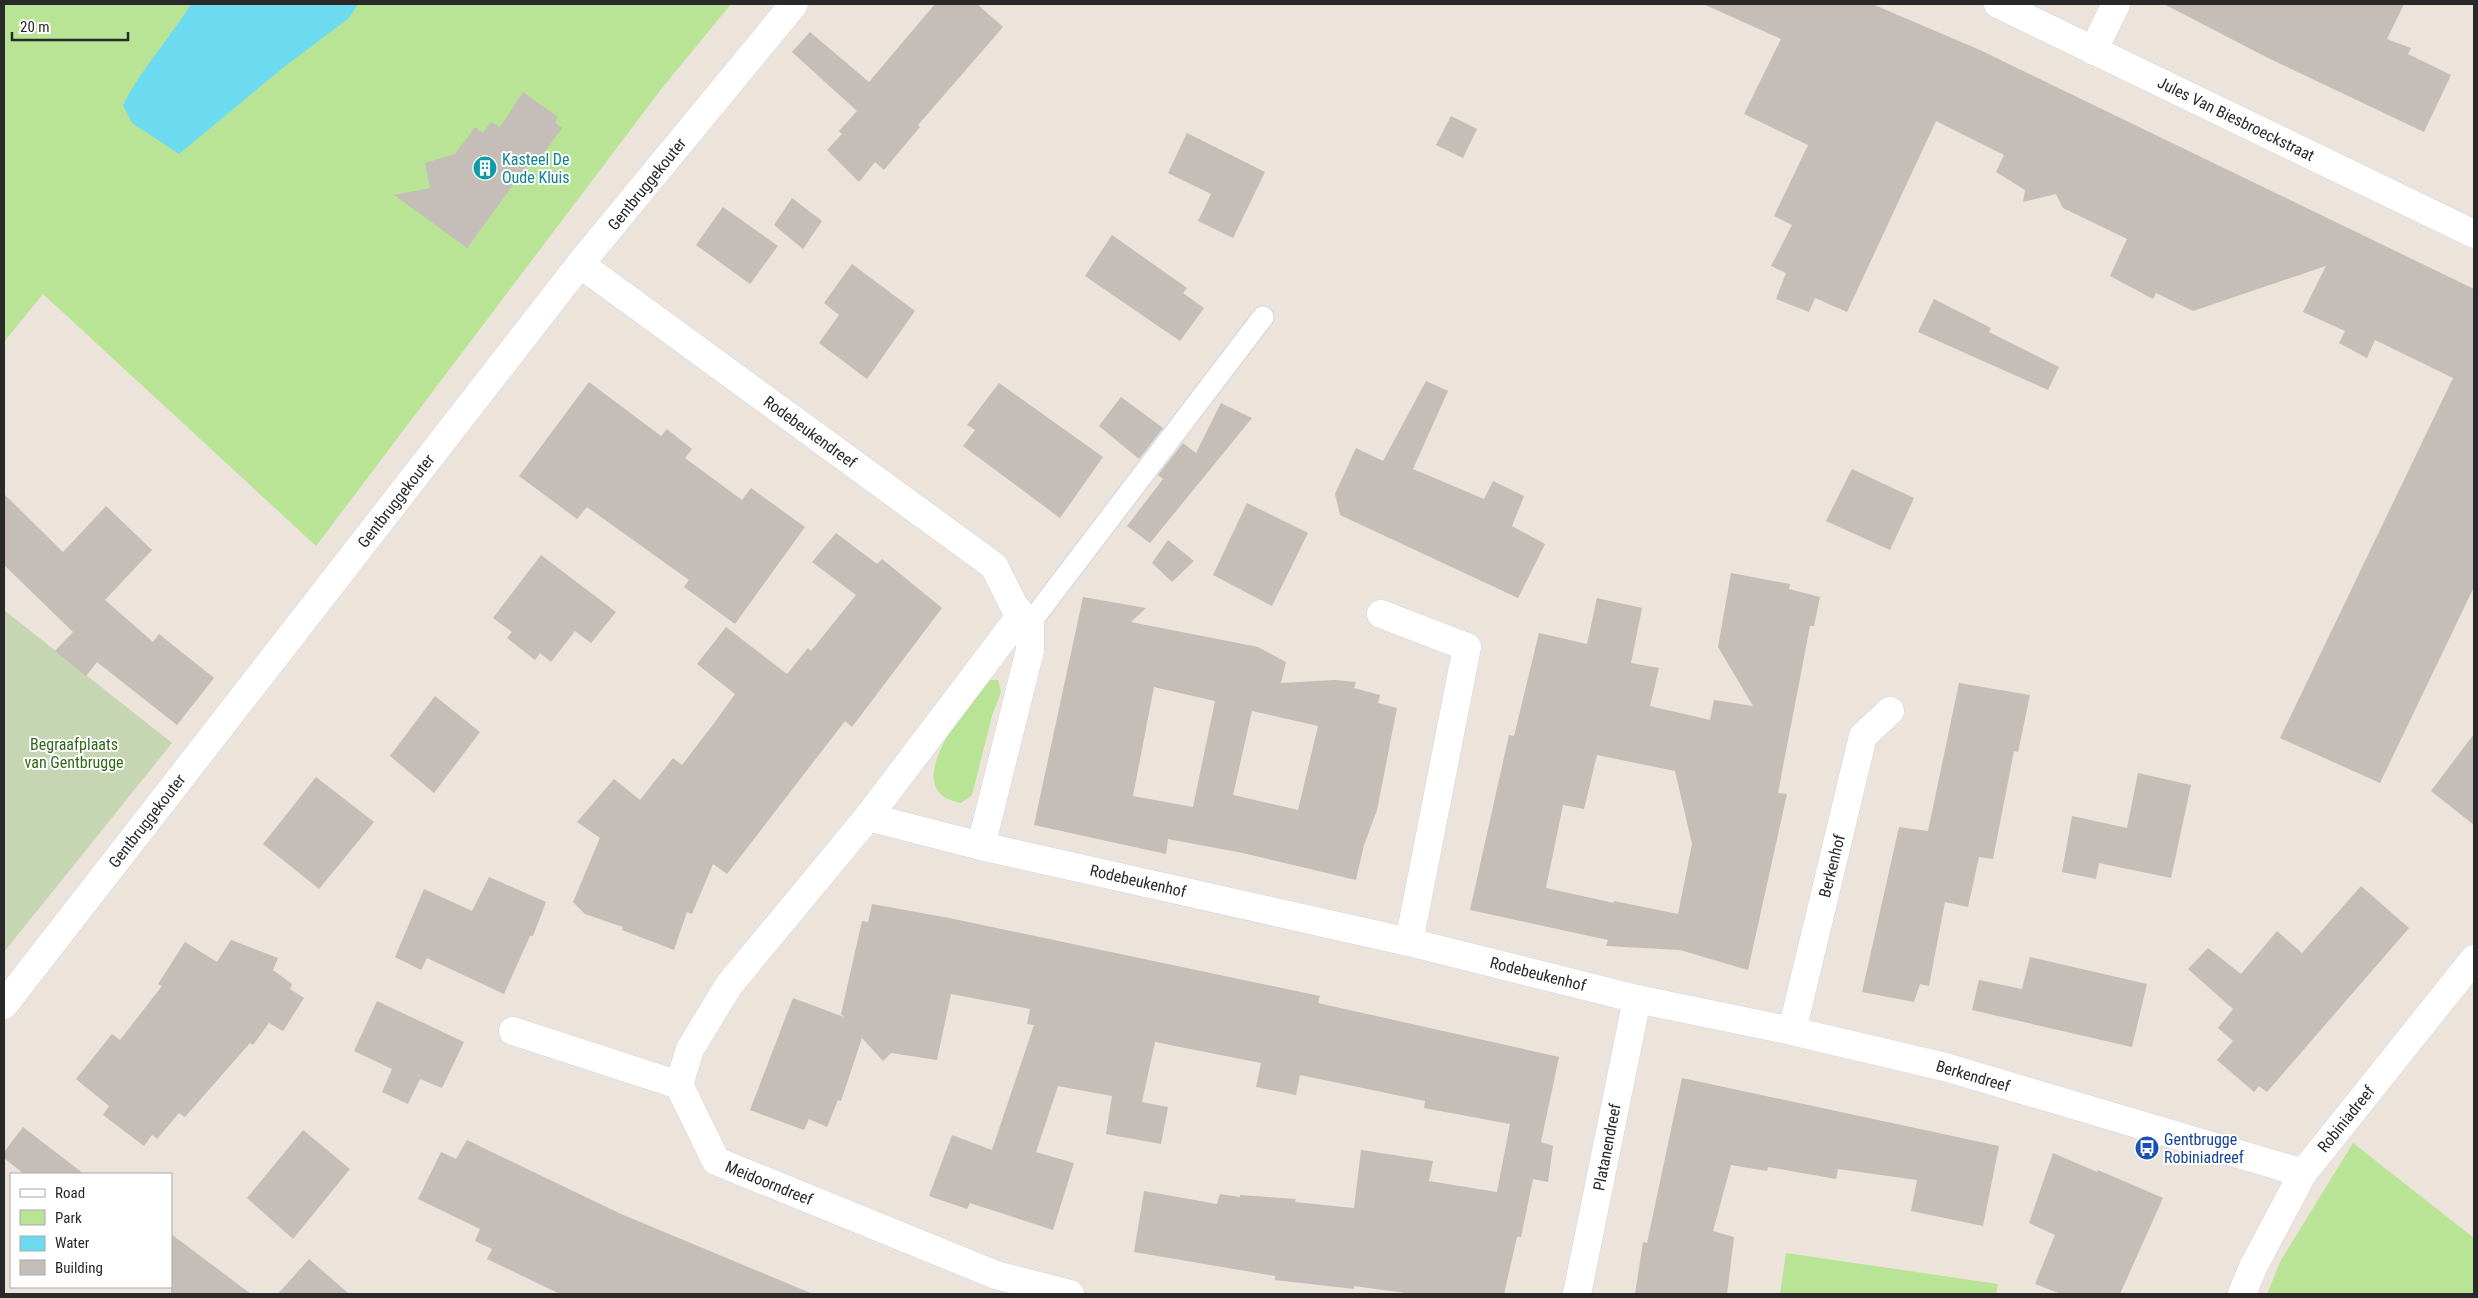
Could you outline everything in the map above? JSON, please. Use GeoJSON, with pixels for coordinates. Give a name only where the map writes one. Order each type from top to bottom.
{"type":"FeatureCollection","features":[{"type":"Feature","properties":{"kind":"street","name":"Gentbruggekouter"},"geometry":{"type":"LineString","coordinates":[[4,1005],[580,264],[794,4]]}},
{"type":"Feature","properties":{"kind":"street","name":"Jules Van Biesbroeckstraat"},"geometry":{"type":"LineString","coordinates":[[1998,4],[2474,234]]}},
{"type":"Feature","properties":{"kind":"street"},"geometry":{"type":"LineString","coordinates":[[2093,51],[2116,4]]}},
{"type":"Feature","properties":{"kind":"street","name":"Rodebeukendreef"},"geometry":{"type":"LineString","coordinates":[[580,264],[994,566],[1014,606],[1025,619]]}},
{"type":"Feature","properties":{"kind":"street"},"geometry":{"type":"LineString","coordinates":[[1382,614],[1467,647],[1409,942]]}},
{"type":"Feature","properties":{"kind":"street"},"geometry":{"type":"LineString","coordinates":[[513,1032],[679,1085],[690,1049],[729,984],[868,817],[1025,619]]}},
{"type":"Feature","properties":{"kind":"street"},"geometry":{"type":"LineString","coordinates":[[981,846],[1030,650],[1025,619]]}},
{"type":"Feature","properties":{"kind":"street","name":"Berkenhof"},"geometry":{"type":"LineString","coordinates":[[1792,1031],[1863,736],[1890,712]]}},
{"type":"Feature","properties":{"kind":"street","name":"Rodebeukenhof"},"geometry":{"type":"LineString","coordinates":[[868,817],[981,846],[1409,942],[1637,999]]}},
{"type":"Feature","properties":{"kind":"street","name":"Robiniadreef"},"geometry":{"type":"LineString","coordinates":[[2242,1294],[2253,1267],[2302,1173],[2474,958]]}},
{"type":"Feature","properties":{"kind":"street","name":"Berkendreef"},"geometry":{"type":"LineString","coordinates":[[1637,999],[1792,1031],[1945,1067],[2302,1173]]}},
{"type":"Feature","properties":{"kind":"street","name":"Platanendreef"},"geometry":{"type":"LineString","coordinates":[[1578,1294],[1637,999]]}},
{"type":"Feature","properties":{"kind":"street","name":"Meidoorndreef"},"geometry":{"type":"LineString","coordinates":[[679,1085],[716,1161],[996,1275],[1070,1294]]}},
{"type":"Feature","properties":{"kind":"lane"},"geometry":{"type":"LineString","coordinates":[[1025,619],[1262,317]]}},
{"type":"Feature","properties":{"kind":"green space"},"geometry":{"type":"Polygon","coordinates":[[[4,4],[731,4],[662,88],[316,546],[43,294],[4,342],[4,4]]]}},
{"type":"Feature","properties":{"kind":"green space","name":"Begraafplaats van Gentbrugge"},"geometry":{"type":"Polygon","coordinates":[[[4,610],[172,743],[4,952],[4,610]]]}},
{"type":"Feature","properties":{"kind":"green space"},"geometry":{"type":"Polygon","coordinates":[[[986,680],[998,680],[1001,692],[992,716],[972,795],[961,803],[942,796],[934,783],[935,766],[952,728],[986,680]]]}},
{"type":"Feature","properties":{"kind":"green space"},"geometry":{"type":"Polygon","coordinates":[[[2353,1143],[2474,1238],[2474,1294],[2267,1294],[2281,1260],[2353,1143]]]}},
{"type":"Feature","properties":{"kind":"green space"},"geometry":{"type":"Polygon","coordinates":[[[1786,1253],[1998,1284],[1996,1294],[1780,1294],[1786,1253]]]}},
{"type":"Feature","properties":{"kind":"water"},"geometry":{"type":"Polygon","coordinates":[[[191,4],[358,4],[349,18],[284,67],[179,154],[132,123],[123,105],[138,79],[191,4]]]}},
{"type":"Feature","properties":{"kind":"building"},"geometry":{"type":"Polygon","coordinates":[[[935,4],[977,4],[1003,27],[918,125],[920,127],[884,170],[875,162],[859,182],[827,150],[842,134],[839,131],[857,111],[792,52],[810,32],[869,82],[935,4]]]}},
{"type":"Feature","properties":{"kind":"building"},"geometry":{"type":"Polygon","coordinates":[[[1703,4],[1872,4],[1980,50],[2474,289],[2474,587],[2380,783],[2280,738],[2453,378],[2375,340],[2367,358],[2339,343],[2345,331],[2303,312],[2326,266],[2193,311],[2156,293],[2153,299],[2110,276],[2127,239],[2063,208],[2056,194],[2023,202],[2025,190],[1996,172],[2004,155],[1936,121],[1847,312],[1815,298],[1809,312],[1776,299],[1786,273],[1771,266],[1792,225],[1774,216],[1808,145],[1744,114],[1781,39],[1703,4]]]}},
{"type":"Feature","properties":{"kind":"building"},"geometry":{"type":"Polygon","coordinates":[[[2164,4],[2404,4],[2387,39],[2411,48],[2408,54],[2451,75],[2424,132],[2268,58],[2164,4]]]}},
{"type":"Feature","properties":{"kind":"building","name":"Kasteel De Oude Kluis"},"geometry":{"type":"Polygon","coordinates":[[[523,92],[558,117],[555,122],[562,128],[539,160],[534,156],[467,248],[394,195],[430,188],[425,163],[455,154],[475,127],[483,133],[491,122],[500,127],[523,92]]]}},
{"type":"Feature","properties":{"kind":"building"},"geometry":{"type":"Polygon","coordinates":[[[1451,116],[1477,129],[1463,158],[1436,145],[1451,116]]]}},
{"type":"Feature","properties":{"kind":"building"},"geometry":{"type":"Polygon","coordinates":[[[1187,133],[1265,172],[1233,238],[1198,221],[1211,194],[1168,173],[1187,133]]]}},
{"type":"Feature","properties":{"kind":"building"},"geometry":{"type":"Polygon","coordinates":[[[792,198],[822,221],[803,249],[774,225],[792,198]]]}},
{"type":"Feature","properties":{"kind":"building"},"geometry":{"type":"Polygon","coordinates":[[[723,207],[778,246],[750,284],[696,245],[723,207]]]}},
{"type":"Feature","properties":{"kind":"building"},"geometry":{"type":"Polygon","coordinates":[[[1112,235],[1187,288],[1183,293],[1204,308],[1180,341],[1085,276],[1112,235]]]}},
{"type":"Feature","properties":{"kind":"building"},"geometry":{"type":"Polygon","coordinates":[[[852,264],[915,311],[867,379],[819,343],[839,315],[824,303],[852,264]]]}},
{"type":"Feature","properties":{"kind":"building"},"geometry":{"type":"Polygon","coordinates":[[[1934,299],[1991,328],[1989,332],[2059,367],[2048,390],[1918,332],[1934,299]]]}},
{"type":"Feature","properties":{"kind":"building"},"geometry":{"type":"Polygon","coordinates":[[[1426,381],[1448,391],[1413,469],[1484,499],[1493,481],[1524,496],[1512,526],[1545,544],[1518,598],[1340,515],[1335,494],[1356,448],[1383,461],[1426,381]]]}},
{"type":"Feature","properties":{"kind":"building"},"geometry":{"type":"Polygon","coordinates":[[[589,382],[661,436],[667,429],[692,449],[685,458],[742,500],[751,488],[805,527],[735,624],[684,587],[689,580],[587,507],[577,519],[519,476],[589,382]]]}},
{"type":"Feature","properties":{"kind":"building"},"geometry":{"type":"Polygon","coordinates":[[[999,383],[1103,457],[1060,518],[963,446],[975,430],[967,425],[999,383]]]}},
{"type":"Feature","properties":{"kind":"building"},"geometry":{"type":"Polygon","coordinates":[[[1121,397],[1163,428],[1139,459],[1099,426],[1121,397]]]}},
{"type":"Feature","properties":{"kind":"building"},"geometry":{"type":"Polygon","coordinates":[[[1221,403],[1252,418],[1150,543],[1127,526],[1163,479],[1158,475],[1183,443],[1196,453],[1221,403]]]}},
{"type":"Feature","properties":{"kind":"building"},"geometry":{"type":"Polygon","coordinates":[[[1852,469],[1914,498],[1890,550],[1826,521],[1852,469]]]}},
{"type":"Feature","properties":{"kind":"building"},"geometry":{"type":"Polygon","coordinates":[[[4,494],[63,552],[106,506],[152,550],[105,600],[153,642],[159,634],[214,678],[177,725],[97,662],[86,676],[55,651],[73,632],[4,565],[4,494]]]}},
{"type":"Feature","properties":{"kind":"building"},"geometry":{"type":"Polygon","coordinates":[[[1247,503],[1308,533],[1272,606],[1213,575],[1247,503]]]}},
{"type":"Feature","properties":{"kind":"building"},"geometry":{"type":"Polygon","coordinates":[[[836,533],[877,564],[882,559],[942,608],[852,727],[845,721],[727,874],[713,864],[692,914],[687,912],[674,950],[622,930],[623,927],[585,914],[573,902],[600,838],[577,822],[614,779],[640,800],[673,758],[682,765],[715,722],[735,694],[697,664],[726,627],[787,674],[808,648],[811,651],[856,595],[812,562],[836,533]]]}},
{"type":"Feature","properties":{"kind":"building"},"geometry":{"type":"Polygon","coordinates":[[[1168,540],[1194,561],[1172,582],[1152,563],[1168,540]]]}},
{"type":"Feature","properties":{"kind":"building"},"geometry":{"type":"Polygon","coordinates":[[[541,555],[616,612],[591,643],[575,631],[551,662],[540,653],[535,660],[507,638],[512,632],[493,618],[541,555]]]}},
{"type":"Feature","properties":{"kind":"building"},"geometry":{"type":"Polygon","coordinates":[[[1731,573],[1790,584],[1789,589],[1820,597],[1814,626],[1810,626],[1778,793],[1787,794],[1748,970],[1680,950],[1606,946],[1608,940],[1470,910],[1509,735],[1514,736],[1539,633],[1587,644],[1597,598],[1642,608],[1631,663],[1659,668],[1650,706],[1710,720],[1714,700],[1753,706],[1718,647],[1731,573]],[[1597,755],[1584,809],[1563,805],[1546,888],[1614,903],[1614,901],[1678,914],[1692,844],[1675,771],[1597,755]]]}},
{"type":"Feature","properties":{"kind":"building"},"geometry":{"type":"Polygon","coordinates":[[[1083,597],[1146,608],[1131,622],[1258,647],[1286,662],[1281,683],[1335,680],[1356,682],[1354,688],[1380,695],[1378,703],[1397,708],[1377,810],[1364,845],[1356,880],[1243,853],[1168,839],[1166,854],[1034,825],[1083,597]],[[1154,687],[1133,796],[1193,807],[1215,701],[1154,687]],[[1252,711],[1233,795],[1298,810],[1318,726],[1252,711]]]}},
{"type":"Feature","properties":{"kind":"building"},"geometry":{"type":"Polygon","coordinates":[[[1959,683],[2030,695],[2018,752],[2014,751],[1993,859],[1979,857],[1968,907],[1945,902],[1929,986],[1920,984],[1914,1002],[1862,992],[1899,827],[1928,831],[1959,683]]]}},
{"type":"Feature","properties":{"kind":"building"},"geometry":{"type":"Polygon","coordinates":[[[435,696],[480,732],[434,793],[390,756],[435,696]]]}},
{"type":"Feature","properties":{"kind":"building"},"geometry":{"type":"Polygon","coordinates":[[[2474,734],[2474,825],[2431,791],[2474,734]]]}},
{"type":"Feature","properties":{"kind":"building"},"geometry":{"type":"Polygon","coordinates":[[[2138,773],[2191,785],[2171,878],[2099,863],[2096,879],[2062,872],[2072,816],[2127,828],[2138,773]]]}},
{"type":"Feature","properties":{"kind":"building"},"geometry":{"type":"Polygon","coordinates":[[[316,777],[374,822],[319,889],[263,844],[316,777]]]}},
{"type":"Feature","properties":{"kind":"building"},"geometry":{"type":"Polygon","coordinates":[[[489,877],[546,902],[533,936],[530,936],[504,994],[427,958],[421,970],[395,957],[424,889],[472,911],[489,877]]]}},
{"type":"Feature","properties":{"kind":"building"},"geometry":{"type":"Polygon","coordinates":[[[2361,886],[2409,928],[2267,1092],[2259,1086],[2254,1092],[2217,1060],[2233,1041],[2218,1028],[2233,1009],[2188,969],[2208,948],[2241,974],[2277,931],[2302,953],[2361,886]]]}},
{"type":"Feature","properties":{"kind":"building"},"geometry":{"type":"Polygon","coordinates":[[[872,904],[949,918],[1320,996],[1318,1003],[1559,1057],[1541,1142],[1553,1146],[1548,1182],[1533,1179],[1521,1237],[1517,1237],[1504,1294],[1412,1294],[1354,1286],[1354,1289],[1275,1280],[1275,1276],[1134,1252],[1144,1191],[1217,1204],[1220,1194],[1240,1197],[1240,1195],[1296,1199],[1295,1202],[1354,1208],[1361,1150],[1433,1161],[1429,1181],[1497,1192],[1510,1124],[1424,1108],[1425,1101],[1300,1075],[1296,1095],[1256,1087],[1261,1063],[1155,1042],[1142,1102],[1168,1107],[1161,1144],[1106,1134],[1112,1096],[1058,1086],[1036,1152],[1074,1163],[1053,1230],[970,1203],[967,1209],[929,1196],[952,1135],[992,1150],[1034,1025],[1027,1024],[1030,1009],[951,994],[937,1060],[891,1053],[883,1061],[862,1038],[841,1101],[838,1100],[827,1127],[809,1119],[804,1130],[750,1110],[793,998],[844,1017],[841,1014],[862,921],[868,922],[872,904]]]}},
{"type":"Feature","properties":{"kind":"building"},"geometry":{"type":"Polygon","coordinates":[[[231,940],[278,958],[273,970],[292,984],[290,989],[304,998],[283,1031],[269,1023],[253,1045],[250,1043],[185,1117],[179,1113],[157,1139],[152,1135],[144,1146],[103,1115],[109,1106],[76,1079],[112,1034],[120,1040],[162,986],[158,984],[185,942],[217,962],[231,940]]]}},
{"type":"Feature","properties":{"kind":"building"},"geometry":{"type":"Polygon","coordinates":[[[2030,957],[2147,984],[2132,1047],[1972,1010],[1979,980],[2022,989],[2030,957]]]}},
{"type":"Feature","properties":{"kind":"building"},"geometry":{"type":"Polygon","coordinates":[[[377,1001],[464,1042],[442,1088],[420,1079],[408,1104],[382,1092],[392,1069],[354,1051],[377,1001]]]}},
{"type":"Feature","properties":{"kind":"building"},"geometry":{"type":"Polygon","coordinates":[[[1682,1078],[1999,1146],[1983,1226],[1911,1211],[1917,1180],[1838,1169],[1836,1179],[1768,1167],[1767,1171],[1731,1165],[1713,1231],[1734,1237],[1727,1294],[1635,1294],[1643,1242],[1647,1243],[1682,1078]]]}},
{"type":"Feature","properties":{"kind":"building"},"geometry":{"type":"Polygon","coordinates":[[[23,1127],[83,1173],[23,1173],[4,1158],[4,1152],[23,1127]]]}},
{"type":"Feature","properties":{"kind":"building"},"geometry":{"type":"Polygon","coordinates":[[[303,1130],[350,1169],[293,1239],[247,1198],[303,1130]]]}},
{"type":"Feature","properties":{"kind":"building"},"geometry":{"type":"Polygon","coordinates":[[[467,1140],[621,1214],[813,1294],[560,1294],[487,1259],[492,1249],[475,1241],[480,1229],[418,1199],[441,1152],[456,1159],[467,1140]]]}},
{"type":"Feature","properties":{"kind":"building"},"geometry":{"type":"Polygon","coordinates":[[[2053,1153],[2163,1198],[2120,1294],[2061,1294],[2035,1284],[2055,1235],[2029,1223],[2053,1153]]]}},
{"type":"Feature","properties":{"kind":"building"},"geometry":{"type":"Polygon","coordinates":[[[172,1235],[251,1294],[171,1294],[172,1235]]]}},
{"type":"Feature","properties":{"kind":"building"},"geometry":{"type":"Polygon","coordinates":[[[309,1259],[349,1294],[278,1294],[309,1259]]]}},
{"type":"Feature","properties":{"kind":"place","name":"Kasteel De Oude Kluis"},"geometry":{"type":"Point","coordinates":[485,168]}},
{"type":"Feature","properties":{"kind":"place","name":"Gentbrugge Robiniadreef"},"geometry":{"type":"Point","coordinates":[2147,1148]}}]}
